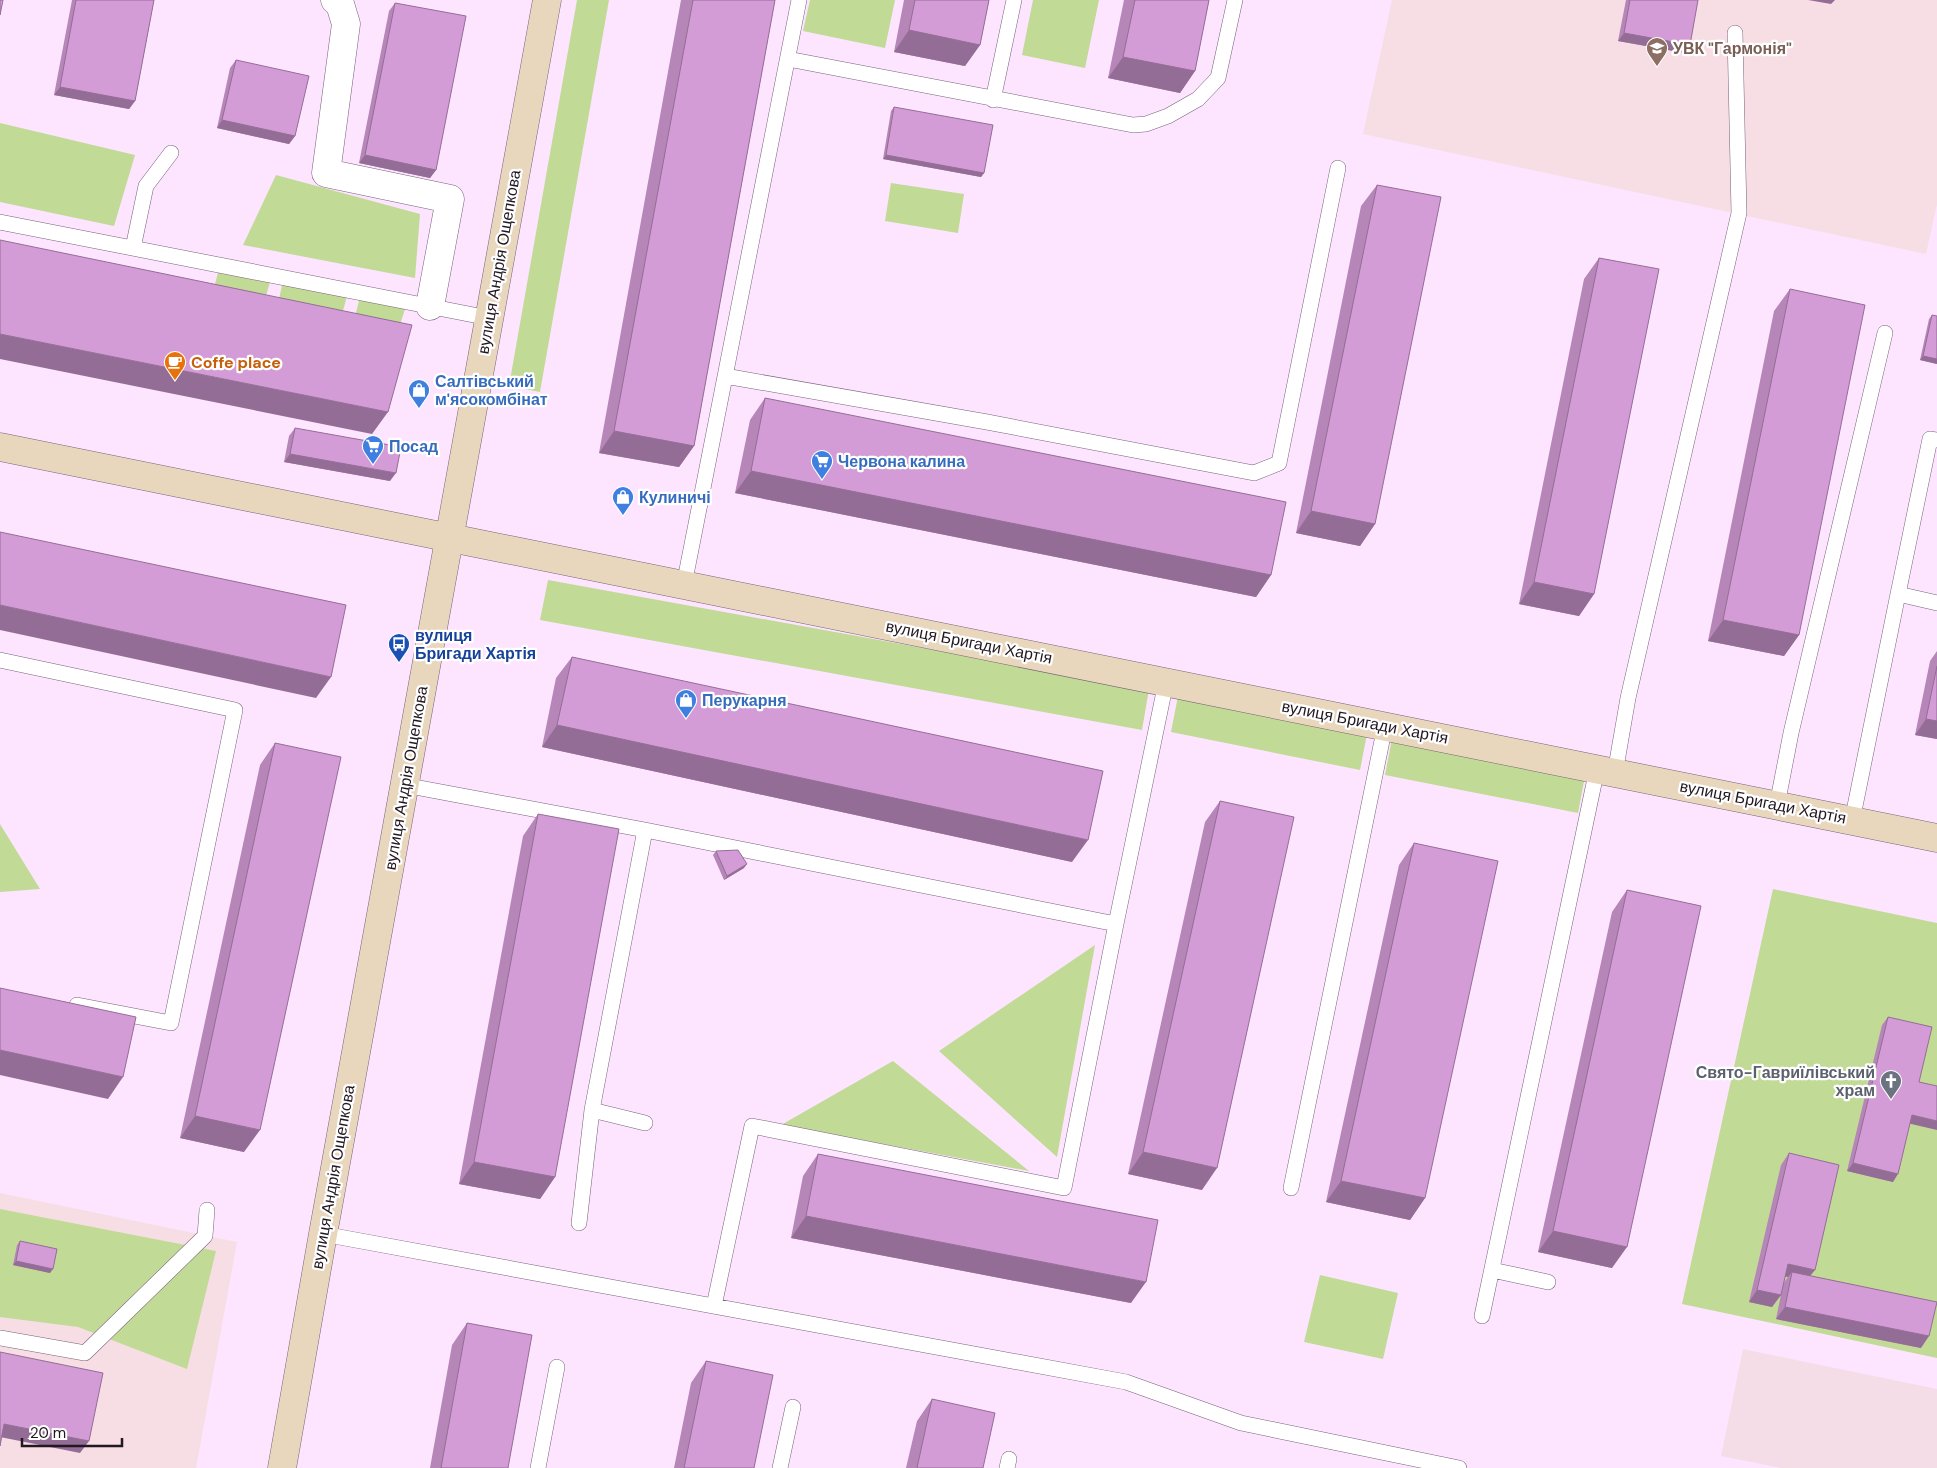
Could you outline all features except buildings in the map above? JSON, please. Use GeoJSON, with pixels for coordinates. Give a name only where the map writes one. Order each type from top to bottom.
{"type":"FeatureCollection","features":[{"type":"Feature","properties":{"kind":"street"},"geometry":{"type":"LineString","coordinates":[[336,0],[340,4],[346,24],[326,173],[450,199],[430,306]]}},
{"type":"Feature","properties":{"kind":"street","name":"вулиця Андрія Ощепкова"},"geometry":{"type":"LineString","coordinates":[[282,1468],[546,0]]}},
{"type":"Feature","properties":{"kind":"street","name":"вулиця Бригади Хартія"},"geometry":{"type":"LineString","coordinates":[[0,447],[1937,838]]}},
{"type":"Feature","properties":{"kind":"lane"},"geometry":{"type":"LineString","coordinates":[[684,585],[799,0]]}},
{"type":"Feature","properties":{"kind":"lane"},"geometry":{"type":"LineString","coordinates":[[993,100],[1014,0]]}},
{"type":"Feature","properties":{"kind":"lane"},"geometry":{"type":"LineString","coordinates":[[788,59],[993,100],[1132,125],[1146,124],[1168,116],[1198,99],[1218,78],[1235,0]]}},
{"type":"Feature","properties":{"kind":"lane"},"geometry":{"type":"LineString","coordinates":[[1482,1316],[1606,771],[1628,698],[1738,213],[1735,34]]}},
{"type":"Feature","properties":{"kind":"lane"},"geometry":{"type":"LineString","coordinates":[[133,248],[146,186],[171,153]]}},
{"type":"Feature","properties":{"kind":"lane"},"geometry":{"type":"LineString","coordinates":[[725,376],[987,422],[1254,473],[1280,463],[1338,168]]}},
{"type":"Feature","properties":{"kind":"lane"},"geometry":{"type":"LineString","coordinates":[[0,222],[489,318]]}},
{"type":"Feature","properties":{"kind":"lane"},"geometry":{"type":"LineString","coordinates":[[1777,805],[1791,733],[1885,333]]}},
{"type":"Feature","properties":{"kind":"lane"},"geometry":{"type":"LineString","coordinates":[[1852,820],[1930,439],[1937,440]]}},
{"type":"Feature","properties":{"kind":"lane"},"geometry":{"type":"LineString","coordinates":[[1898,594],[1937,603]]}},
{"type":"Feature","properties":{"kind":"lane"},"geometry":{"type":"LineString","coordinates":[[0,660],[234,710],[171,1023],[67,1003]]}},
{"type":"Feature","properties":{"kind":"lane"},"geometry":{"type":"LineString","coordinates":[[714,1306],[752,1126],[1064,1188],[1166,682]]}},
{"type":"Feature","properties":{"kind":"lane"},"geometry":{"type":"LineString","coordinates":[[1291,1188],[1385,726]]}},
{"type":"Feature","properties":{"kind":"lane"},"geometry":{"type":"LineString","coordinates":[[404,785],[644,830],[1116,924]]}},
{"type":"Feature","properties":{"kind":"lane"},"geometry":{"type":"LineString","coordinates":[[578,1223],[592,1110],[644,830]]}},
{"type":"Feature","properties":{"kind":"lane"},"geometry":{"type":"LineString","coordinates":[[592,1110],[645,1122]]}},
{"type":"Feature","properties":{"kind":"lane"},"geometry":{"type":"LineString","coordinates":[[0,1338],[85,1353],[205,1236],[207,1210]]}},
{"type":"Feature","properties":{"kind":"lane"},"geometry":{"type":"LineString","coordinates":[[323,1234],[1126,1382],[1242,1424],[1459,1468]]}},
{"type":"Feature","properties":{"kind":"lane"},"geometry":{"type":"LineString","coordinates":[[1492,1270],[1548,1282]]}},
{"type":"Feature","properties":{"kind":"lane"},"geometry":{"type":"LineString","coordinates":[[538,1468],[557,1367]]}},
{"type":"Feature","properties":{"kind":"lane"},"geometry":{"type":"LineString","coordinates":[[780,1468],[793,1407]]}},
{"type":"Feature","properties":{"kind":"shaded area","name":"УВК \"Гармонія\""},"geometry":{"type":"Polygon","coordinates":[[[1392,0],[1937,0],[1937,204],[1926,254],[1363,134],[1392,0]]]}},
{"type":"Feature","properties":{"kind":"shaded area"},"geometry":{"type":"Polygon","coordinates":[[[0,1193],[237,1242],[196,1468],[0,1468],[0,1193]]]}},
{"type":"Feature","properties":{"kind":"shaded area"},"geometry":{"type":"Polygon","coordinates":[[[1743,1349],[1937,1389],[1937,1468],[1781,1468],[1721,1456],[1743,1349]]]}},
{"type":"Feature","properties":{"kind":"green space"},"geometry":{"type":"Polygon","coordinates":[[[577,0],[609,0],[540,392],[509,386],[577,0]]]}},
{"type":"Feature","properties":{"kind":"green space"},"geometry":{"type":"Polygon","coordinates":[[[810,0],[895,0],[885,48],[803,31],[810,0]]]}},
{"type":"Feature","properties":{"kind":"green space"},"geometry":{"type":"Polygon","coordinates":[[[1033,0],[1099,0],[1085,68],[1022,55],[1033,0]]]}},
{"type":"Feature","properties":{"kind":"green space"},"geometry":{"type":"Polygon","coordinates":[[[0,123],[135,155],[114,226],[0,202],[0,123]]]}},
{"type":"Feature","properties":{"kind":"green space"},"geometry":{"type":"Polygon","coordinates":[[[276,175],[420,214],[415,278],[243,245],[276,175]]]}},
{"type":"Feature","properties":{"kind":"green space"},"geometry":{"type":"Polygon","coordinates":[[[891,183],[964,194],[958,233],[885,221],[891,183]]]}},
{"type":"Feature","properties":{"kind":"green space"},"geometry":{"type":"Polygon","coordinates":[[[219,269],[271,279],[264,302],[212,295],[219,269]]]}},
{"type":"Feature","properties":{"kind":"green space"},"geometry":{"type":"Polygon","coordinates":[[[283,281],[347,296],[341,318],[277,308],[283,281]]]}},
{"type":"Feature","properties":{"kind":"green space"},"geometry":{"type":"Polygon","coordinates":[[[360,297],[406,306],[398,331],[353,324],[360,297]]]}},
{"type":"Feature","properties":{"kind":"green space"},"geometry":{"type":"Polygon","coordinates":[[[548,580],[1149,689],[1142,730],[540,620],[548,580]]]}},
{"type":"Feature","properties":{"kind":"green space"},"geometry":{"type":"Polygon","coordinates":[[[1178,696],[1367,734],[1360,770],[1171,732],[1178,696]]]}},
{"type":"Feature","properties":{"kind":"green space"},"geometry":{"type":"Polygon","coordinates":[[[1392,739],[1585,776],[1578,813],[1385,775],[1392,739]]]}},
{"type":"Feature","properties":{"kind":"green space"},"geometry":{"type":"Polygon","coordinates":[[[0,824],[40,889],[0,892],[0,824]]]}},
{"type":"Feature","properties":{"kind":"green space"},"geometry":{"type":"Polygon","coordinates":[[[1773,889],[1937,923],[1937,1358],[1682,1304],[1773,889]]]}},
{"type":"Feature","properties":{"kind":"green space"},"geometry":{"type":"Polygon","coordinates":[[[1095,945],[1057,1157],[939,1051],[1095,945]]]}},
{"type":"Feature","properties":{"kind":"green space"},"geometry":{"type":"Polygon","coordinates":[[[893,1061],[1029,1171],[781,1125],[893,1061]]]}},
{"type":"Feature","properties":{"kind":"green space"},"geometry":{"type":"Polygon","coordinates":[[[0,1209],[216,1251],[187,1369],[78,1327],[0,1317],[0,1209]]]}},
{"type":"Feature","properties":{"kind":"green space"},"geometry":{"type":"Polygon","coordinates":[[[1320,1275],[1398,1293],[1383,1359],[1304,1342],[1320,1275]]]}},
{"type":"Feature","properties":{"kind":"place","name":"УВК \"Гармонія\""},"geometry":{"type":"Point","coordinates":[1657,67]}},
{"type":"Feature","properties":{"kind":"place","name":"Coffe place"},"geometry":{"type":"Point","coordinates":[175,381]}},
{"type":"Feature","properties":{"kind":"place","name":"Салтівський м'ясокомбінат"},"geometry":{"type":"Point","coordinates":[419,409]}},
{"type":"Feature","properties":{"kind":"place","name":"Посад"},"geometry":{"type":"Point","coordinates":[373,465]}},
{"type":"Feature","properties":{"kind":"place","name":"Червона калина"},"geometry":{"type":"Point","coordinates":[822,480]}},
{"type":"Feature","properties":{"kind":"place","name":"Кулиничі"},"geometry":{"type":"Point","coordinates":[623,516]}},
{"type":"Feature","properties":{"kind":"place","name":"вулиця Бригади Хартія"},"geometry":{"type":"Point","coordinates":[399,663]}},
{"type":"Feature","properties":{"kind":"place","name":"Перукарня"},"geometry":{"type":"Point","coordinates":[686,719]}},
{"type":"Feature","properties":{"kind":"place","name":"Свято-Гавриїлівський храм"},"geometry":{"type":"Point","coordinates":[1891,1100]}}]}
